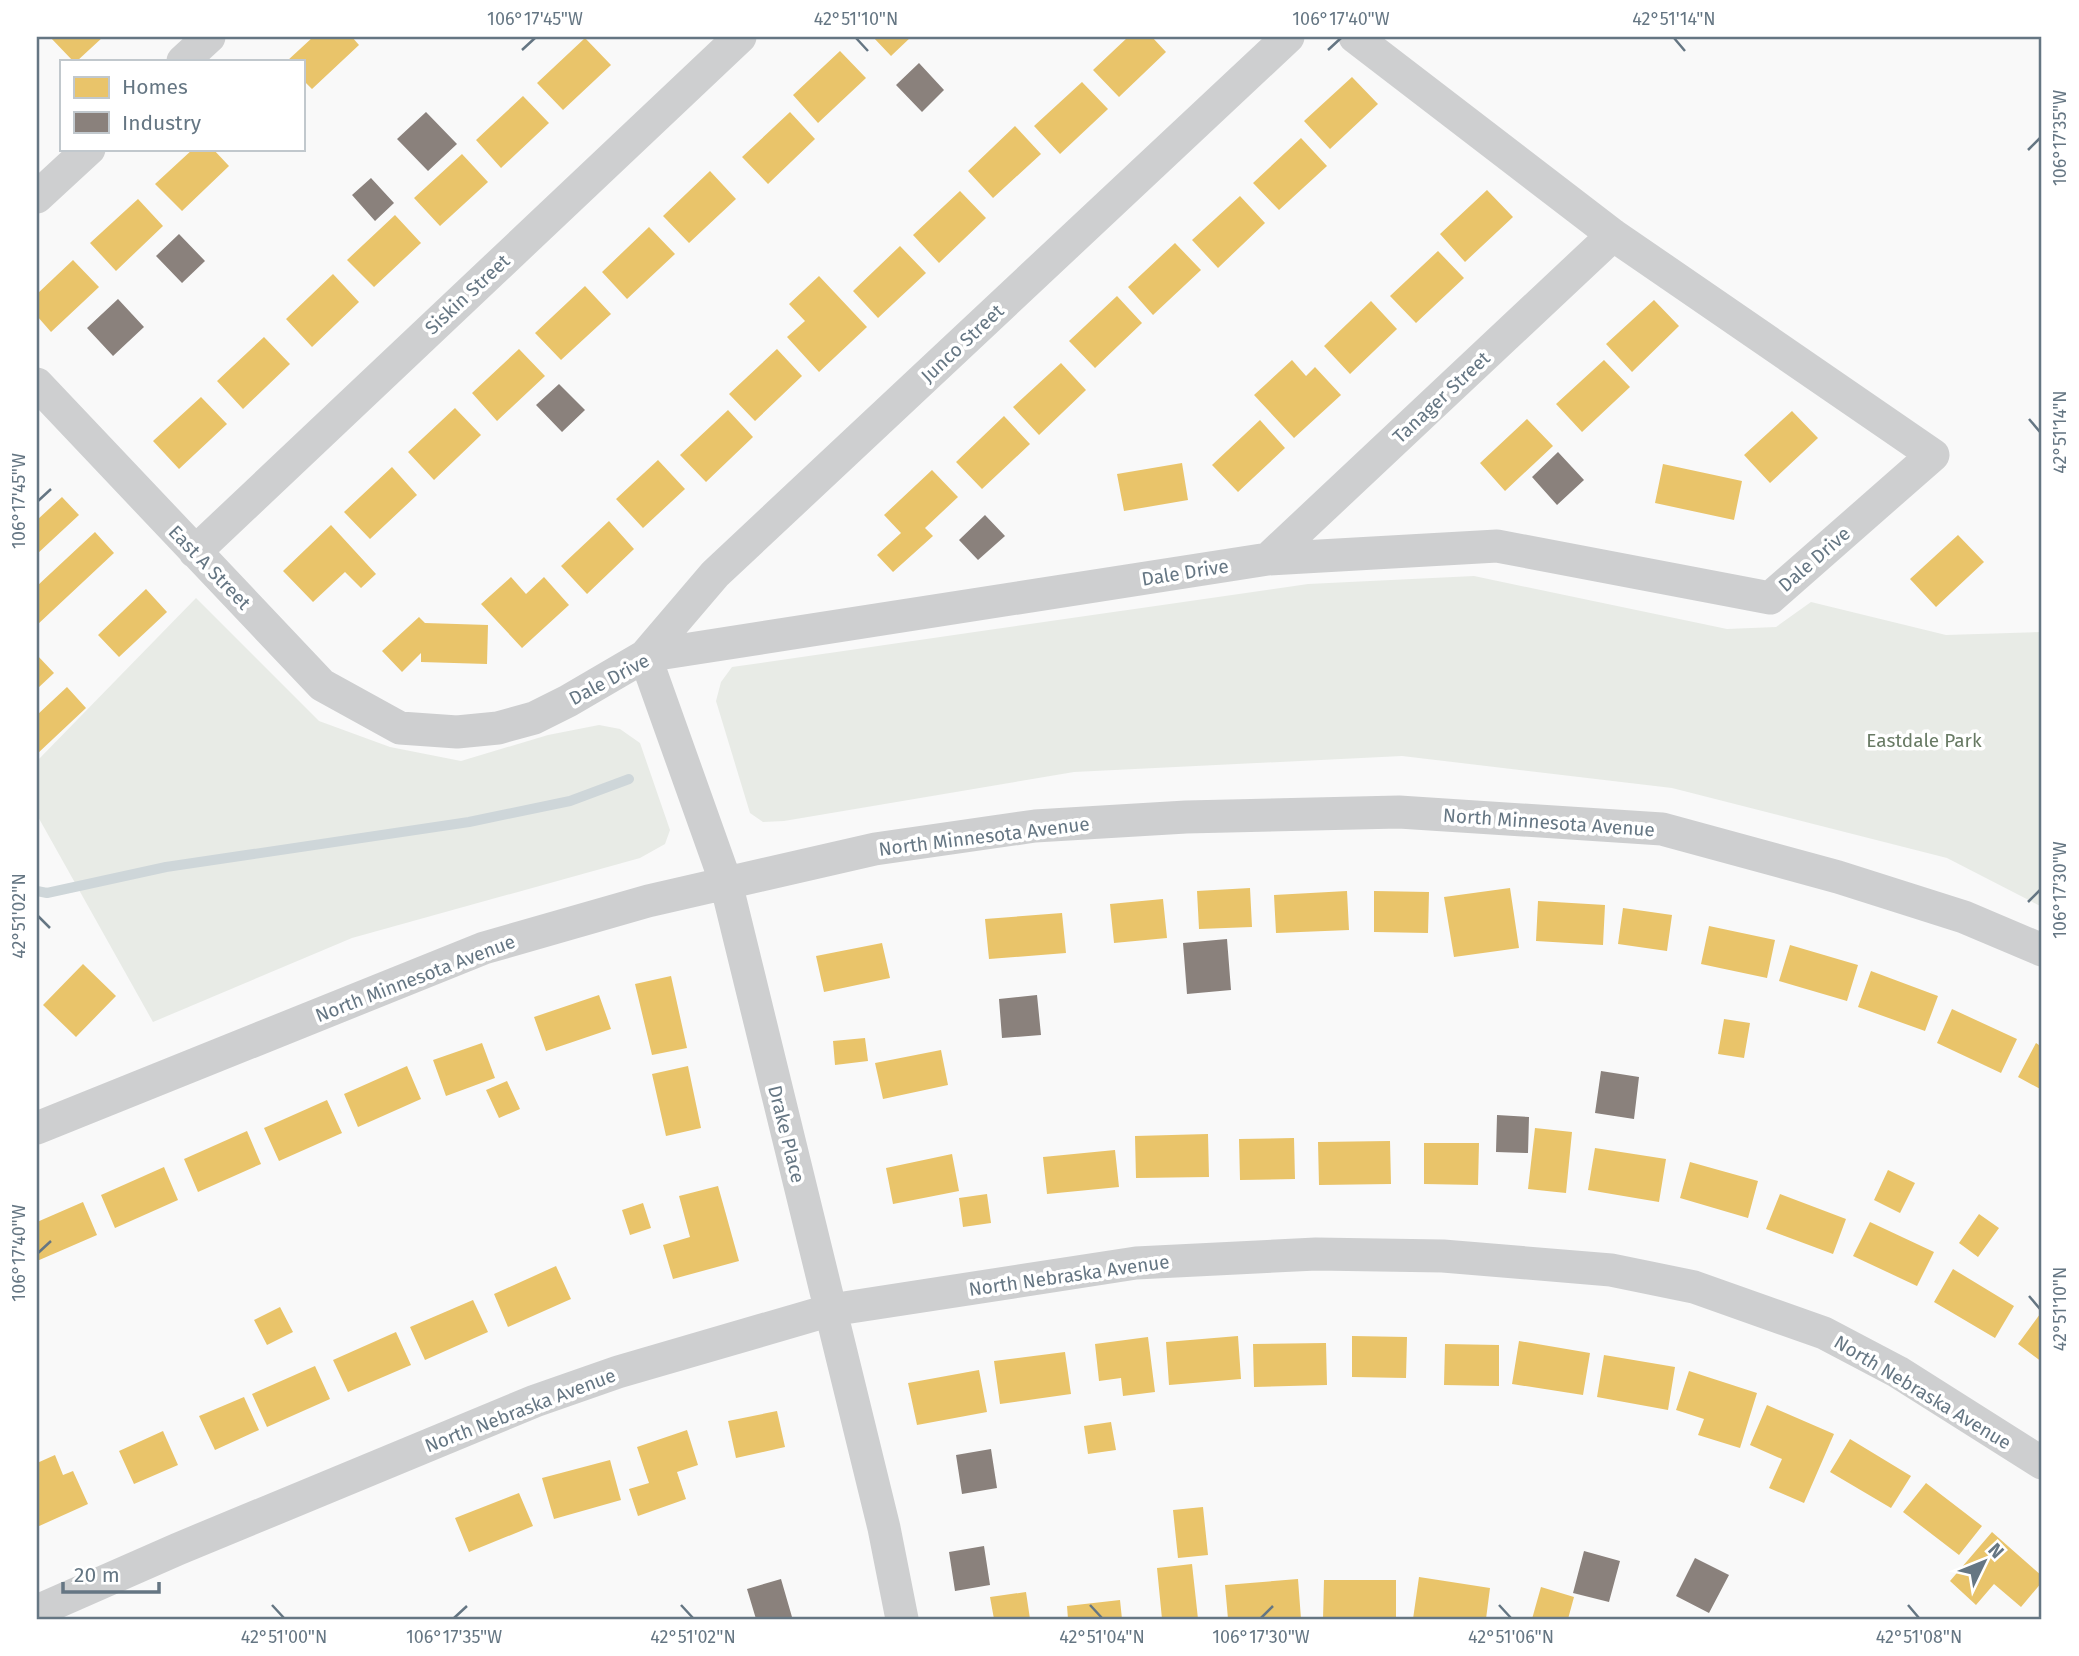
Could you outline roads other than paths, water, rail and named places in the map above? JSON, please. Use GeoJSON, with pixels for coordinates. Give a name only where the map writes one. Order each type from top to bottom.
{"type":"FeatureCollection","features":[{"type":"Feature","properties":{"kind":"street"},"geometry":{"type":"LineString","coordinates":[[184,60],[209,37]]}},
{"type":"Feature","properties":{"kind":"street","name":"Siskin Street"},"geometry":{"type":"LineString","coordinates":[[195,552],[740,37]]}},
{"type":"Feature","properties":{"kind":"street","name":"Junco Street"},"geometry":{"type":"LineString","coordinates":[[645,656],[715,573],[1288,37]]}},
{"type":"Feature","properties":{"kind":"street"},"geometry":{"type":"LineString","coordinates":[[1355,37],[1614,235]]}},
{"type":"Feature","properties":{"kind":"street"},"geometry":{"type":"LineString","coordinates":[[37,197],[88,150]]}},
{"type":"Feature","properties":{"kind":"street","name":"Dale Drive"},"geometry":{"type":"LineString","coordinates":[[400,728],[457,732],[498,728],[534,718],[645,656],[1268,559],[1497,546],[1770,598],[1933,455],[1614,235]]}},
{"type":"Feature","properties":{"kind":"street","name":"Tanager Street"},"geometry":{"type":"LineString","coordinates":[[1268,559],[1614,235]]}},
{"type":"Feature","properties":{"kind":"street","name":"East A Street"},"geometry":{"type":"LineString","coordinates":[[37,384],[322,685],[400,728]]}},
{"type":"Feature","properties":{"kind":"street","name":"Drake Place"},"geometry":{"type":"LineString","coordinates":[[645,656],[726,883],[884,1528],[902,1619]]}},
{"type":"Feature","properties":{"kind":"street","name":"North Minnesota Avenue"},"geometry":{"type":"LineString","coordinates":[[37,1128],[484,948],[648,901],[875,849],[1035,826],[1186,817],[1399,812],[1662,829],[1876,888],[1964,916],[2042,950]]}},
{"type":"Feature","properties":{"kind":"street","name":"North Nebraska Avenue"},"geometry":{"type":"LineString","coordinates":[[37,1611],[178,1549],[535,1401],[618,1372],[831,1310],[1136,1263],[1316,1254],[1443,1256],[1611,1270],[1694,1287],[1824,1333],[1898,1373],[2042,1463]]}},
{"type":"Feature","properties":{"kind":"waterway"},"geometry":{"type":"LineString","coordinates":[[37,891],[47,893],[166,867],[469,822],[570,801],[629,779]]}},
{"type":"Feature","properties":{"kind":"park label","name":"Eastdale Park"},"geometry":{"type":"Point","coordinates":[1924,740]}}]}
